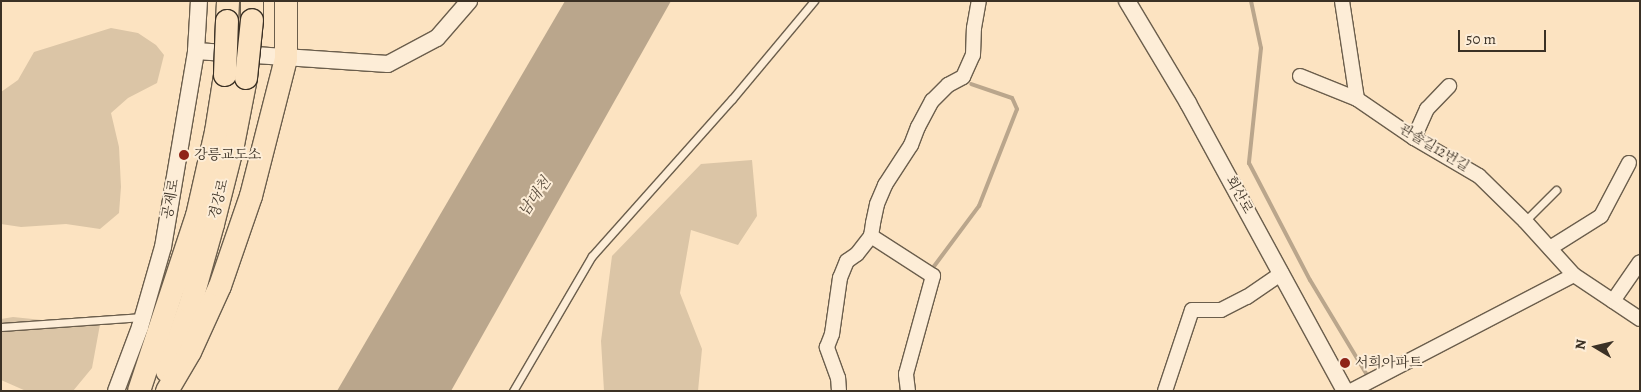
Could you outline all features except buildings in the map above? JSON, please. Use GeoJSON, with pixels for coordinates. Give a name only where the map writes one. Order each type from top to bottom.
{"type":"FeatureCollection","features":[{"type":"Feature","properties":{"kind":"highway"},"geometry":{"type":"LineString","coordinates":[[167,391],[190,352],[223,277],[251,196],[286,59],[286,1]]}},
{"type":"Feature","properties":{"kind":"highway","name":"경강로"},"geometry":{"type":"LineString","coordinates":[[139,391],[197,216],[216,132],[236,77],[252,10]]}},
{"type":"Feature","properties":{"kind":"highway","name":"경강로"},"geometry":{"type":"LineString","coordinates":[[160,391],[191,303],[233,144],[236,77],[228,11]]}},
{"type":"Feature","properties":{"kind":"street","name":"공제로"},"geometry":{"type":"LineString","coordinates":[[116,391],[143,317],[163,247],[196,51],[199,1]]}},
{"type":"Feature","properties":{"kind":"street"},"geometry":{"type":"LineString","coordinates":[[196,51],[286,59],[388,64],[437,38],[469,1]]}},
{"type":"Feature","properties":{"kind":"street"},"geometry":{"type":"LineString","coordinates":[[839,391],[838,378],[827,347],[832,334],[840,278],[847,261],[856,254],[871,236],[876,204],[885,185],[911,145],[932,101],[948,85],[963,77],[973,55],[974,28],[980,1]]}},
{"type":"Feature","properties":{"kind":"street","name":"회산로"},"geometry":{"type":"LineString","coordinates":[[1127,1],[1188,103],[1345,391]]}},
{"type":"Feature","properties":{"kind":"street"},"geometry":{"type":"LineString","coordinates":[[1342,1],[1357,99]]}},
{"type":"Feature","properties":{"kind":"street","name":"관솔길12번길"},"geometry":{"type":"LineString","coordinates":[[1300,76],[1357,99],[1414,138],[1479,176],[1525,221],[1574,275],[1640,319]]}},
{"type":"Feature","properties":{"kind":"street"},"geometry":{"type":"LineString","coordinates":[[1414,138],[1427,110],[1449,86]]}},
{"type":"Feature","properties":{"kind":"street"},"geometry":{"type":"LineString","coordinates":[[1550,248],[1601,216],[1629,163]]}},
{"type":"Feature","properties":{"kind":"street"},"geometry":{"type":"LineString","coordinates":[[871,236],[933,276],[906,374],[908,391]]}},
{"type":"Feature","properties":{"kind":"street"},"geometry":{"type":"LineString","coordinates":[[1613,301],[1640,262]]}},
{"type":"Feature","properties":{"kind":"street"},"geometry":{"type":"LineString","coordinates":[[1165,391],[1192,310],[1220,310],[1247,297],[1282,273]]}},
{"type":"Feature","properties":{"kind":"street"},"geometry":{"type":"LineString","coordinates":[[1357,388],[1574,275]]}},
{"type":"Feature","properties":{"kind":"street"},"geometry":{"type":"LineString","coordinates":[[912,391],[922,390]]}},
{"type":"Feature","properties":{"kind":"lane"},"geometry":{"type":"LineString","coordinates":[[513,391],[592,256],[732,100],[814,1]]}},
{"type":"Feature","properties":{"kind":"lane"},"geometry":{"type":"LineString","coordinates":[[1525,221],[1556,190]]}},
{"type":"Feature","properties":{"kind":"lane"},"geometry":{"type":"LineString","coordinates":[[1,327],[143,317]]}},
{"type":"Feature","properties":{"kind":"shaded area"},"geometry":{"type":"Polygon","coordinates":[[[111,28],[138,33],[156,45],[164,55],[157,83],[128,98],[111,113],[119,147],[121,187],[119,213],[100,229],[66,224],[21,227],[1,224],[1,92],[18,80],[34,52],[111,28]]]}},
{"type":"Feature","properties":{"kind":"shaded area"},"geometry":{"type":"Polygon","coordinates":[[[752,160],[757,216],[738,245],[691,230],[680,293],[702,349],[698,391],[604,391],[601,341],[612,256],[701,164],[752,160]]]}},
{"type":"Feature","properties":{"kind":"shaded area"},"geometry":{"type":"Polygon","coordinates":[[[13,317],[52,321],[101,319],[92,368],[73,391],[26,391],[1,380],[1,319],[13,317]]]}},
{"type":"Feature","properties":{"kind":"water","name":"남대천"},"geometry":{"type":"Polygon","coordinates":[[[565,1],[671,1],[451,391],[337,391],[565,1]]]}},
{"type":"Feature","properties":{"kind":"waterway"},"geometry":{"type":"LineString","coordinates":[[1251,1],[1261,48],[1249,163],[1310,280],[1369,378]]}},
{"type":"Feature","properties":{"kind":"waterway"},"geometry":{"type":"LineString","coordinates":[[932,269],[979,206],[1017,109],[1012,98],[971,84]]}},
{"type":"Feature","properties":{"kind":"place","name":"강릉교도소"},"geometry":{"type":"Point","coordinates":[184,155]}},
{"type":"Feature","properties":{"kind":"place","name":"서희아파트"},"geometry":{"type":"Point","coordinates":[1345,363]}}]}
